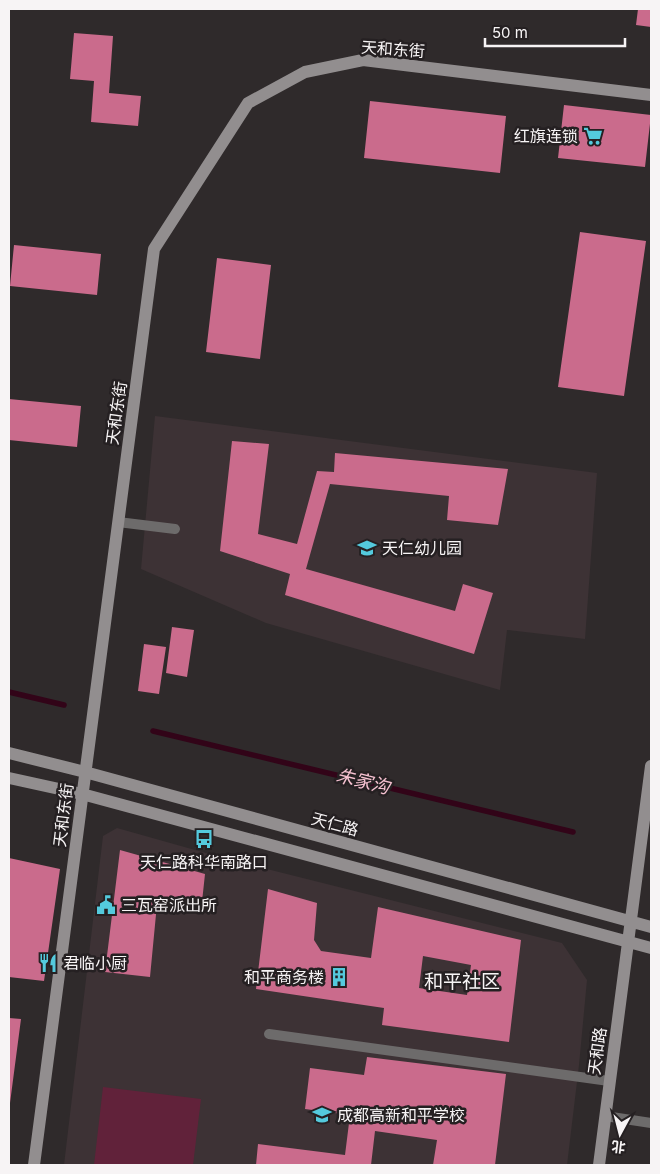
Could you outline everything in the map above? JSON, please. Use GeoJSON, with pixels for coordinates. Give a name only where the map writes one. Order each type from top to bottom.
{"type":"FeatureCollection","features":[{"type":"Feature","properties":{"kind":"street","name":"天和东街"},"geometry":{"type":"LineString","coordinates":[[34,1165],[154,248],[248,103],[305,72],[363,60],[651,95]]}},
{"type":"Feature","properties":{"kind":"street","name":"天仁路"},"geometry":{"type":"LineString","coordinates":[[9,753],[85,772],[651,927]]}},
{"type":"Feature","properties":{"kind":"street","name":"天和路"},"geometry":{"type":"LineString","coordinates":[[599,1165],[651,766]]}},
{"type":"Feature","properties":{"kind":"street"},"geometry":{"type":"LineString","coordinates":[[9,778],[82,794],[651,948]]}},
{"type":"Feature","properties":{"kind":"lane"},"geometry":{"type":"LineString","coordinates":[[118,522],[175,529]]}},
{"type":"Feature","properties":{"kind":"lane"},"geometry":{"type":"LineString","coordinates":[[269,1034],[609,1081]]}},
{"type":"Feature","properties":{"kind":"lane"},"geometry":{"type":"LineString","coordinates":[[605,1116],[651,1123]]}},
{"type":"Feature","properties":{"kind":"shaded area","name":"天仁幼儿园"},"geometry":{"type":"Polygon","coordinates":[[[155,416],[597,473],[585,639],[507,630],[500,690],[266,623],[141,569],[155,416]]]}},
{"type":"Feature","properties":{"kind":"shaded area"},"geometry":{"type":"Polygon","coordinates":[[[117,828],[227,859],[562,943],[587,980],[567,1165],[64,1165],[103,836],[117,828]]]}},
{"type":"Feature","properties":{"kind":"shaded area"},"geometry":{"type":"Polygon","coordinates":[[[103,1087],[201,1099],[193,1165],[94,1165],[103,1087]]]}},
{"type":"Feature","properties":{"kind":"building"},"geometry":{"type":"Polygon","coordinates":[[[638,9],[651,9],[651,27],[636,25],[638,9]]]}},
{"type":"Feature","properties":{"kind":"building"},"geometry":{"type":"Polygon","coordinates":[[[74,33],[113,36],[109,93],[141,96],[138,126],[91,122],[94,81],[70,79],[74,33]]]}},
{"type":"Feature","properties":{"kind":"building"},"geometry":{"type":"Polygon","coordinates":[[[370,101],[506,116],[500,173],[364,158],[370,101]]]}},
{"type":"Feature","properties":{"kind":"building"},"geometry":{"type":"Polygon","coordinates":[[[564,105],[651,115],[645,167],[558,158],[564,105]]]}},
{"type":"Feature","properties":{"kind":"building"},"geometry":{"type":"Polygon","coordinates":[[[580,232],[646,241],[624,396],[558,387],[580,232]]]}},
{"type":"Feature","properties":{"kind":"building"},"geometry":{"type":"Polygon","coordinates":[[[14,245],[101,254],[97,295],[10,286],[14,245]]]}},
{"type":"Feature","properties":{"kind":"building"},"geometry":{"type":"Polygon","coordinates":[[[217,258],[271,265],[260,359],[206,352],[217,258]]]}},
{"type":"Feature","properties":{"kind":"building"},"geometry":{"type":"Polygon","coordinates":[[[9,399],[81,406],[77,447],[9,440],[9,399]]]}},
{"type":"Feature","properties":{"kind":"building"},"geometry":{"type":"Polygon","coordinates":[[[232,441],[269,444],[258,534],[297,544],[317,471],[334,472],[335,453],[508,469],[498,525],[447,520],[449,496],[330,484],[306,569],[455,611],[463,584],[493,593],[474,654],[285,595],[290,574],[220,551],[232,441]]]}},
{"type":"Feature","properties":{"kind":"building"},"geometry":{"type":"Polygon","coordinates":[[[172,627],[194,630],[187,677],[166,673],[172,627]]]}},
{"type":"Feature","properties":{"kind":"building"},"geometry":{"type":"Polygon","coordinates":[[[144,644],[166,647],[159,694],[138,691],[144,644]]]}},
{"type":"Feature","properties":{"kind":"building"},"geometry":{"type":"Polygon","coordinates":[[[120,850],[205,874],[201,911],[157,904],[150,977],[105,972],[120,850]]]}},
{"type":"Feature","properties":{"kind":"building"},"geometry":{"type":"Polygon","coordinates":[[[9,858],[60,869],[44,981],[9,977],[9,858]]]}},
{"type":"Feature","properties":{"kind":"building","name":"和平商务楼"},"geometry":{"type":"Polygon","coordinates":[[[268,889],[317,903],[314,940],[321,951],[371,958],[378,907],[521,940],[509,1042],[382,1025],[384,1008],[256,989],[268,889]],[[423,956],[419,988],[467,995],[471,965],[423,956]]]}},
{"type":"Feature","properties":{"kind":"building"},"geometry":{"type":"Polygon","coordinates":[[[9,1018],[21,1019],[10,1103],[9,1103],[9,1018]]]}},
{"type":"Feature","properties":{"kind":"building"},"geometry":{"type":"Polygon","coordinates":[[[367,1057],[506,1074],[495,1165],[433,1165],[437,1140],[375,1131],[371,1165],[256,1165],[258,1144],[345,1155],[350,1115],[305,1109],[310,1068],[364,1075],[367,1057]]]}},
{"type":"Feature","properties":{"kind":"waterway","name":"朱家沟"},"geometry":{"type":"LineString","coordinates":[[9,692],[64,705]]}},
{"type":"Feature","properties":{"kind":"waterway","name":"朱家沟"},"geometry":{"type":"LineString","coordinates":[[153,731],[573,832]]}},
{"type":"Feature","properties":{"kind":"place","name":"红旗连锁"},"geometry":{"type":"Point","coordinates":[593,136]}},
{"type":"Feature","properties":{"kind":"place","name":"天仁幼儿园"},"geometry":{"type":"Point","coordinates":[367,548]}},
{"type":"Feature","properties":{"kind":"place","name":"天仁路科华南路口"},"geometry":{"type":"Point","coordinates":[204,839]}},
{"type":"Feature","properties":{"kind":"place","name":"三瓦窑派出所"},"geometry":{"type":"Point","coordinates":[106,905]}},
{"type":"Feature","properties":{"kind":"place","name":"君临小厨"},"geometry":{"type":"Point","coordinates":[48,963]}},
{"type":"Feature","properties":{"kind":"place","name":"和平商务楼"},"geometry":{"type":"Point","coordinates":[339,977]}},
{"type":"Feature","properties":{"kind":"place","name":"成都高新和平学校"},"geometry":{"type":"Point","coordinates":[322,1115]}},
{"type":"Feature","properties":{"kind":"district","name":"和平社区"},"geometry":{"type":"Point","coordinates":[462,981]}}]}
